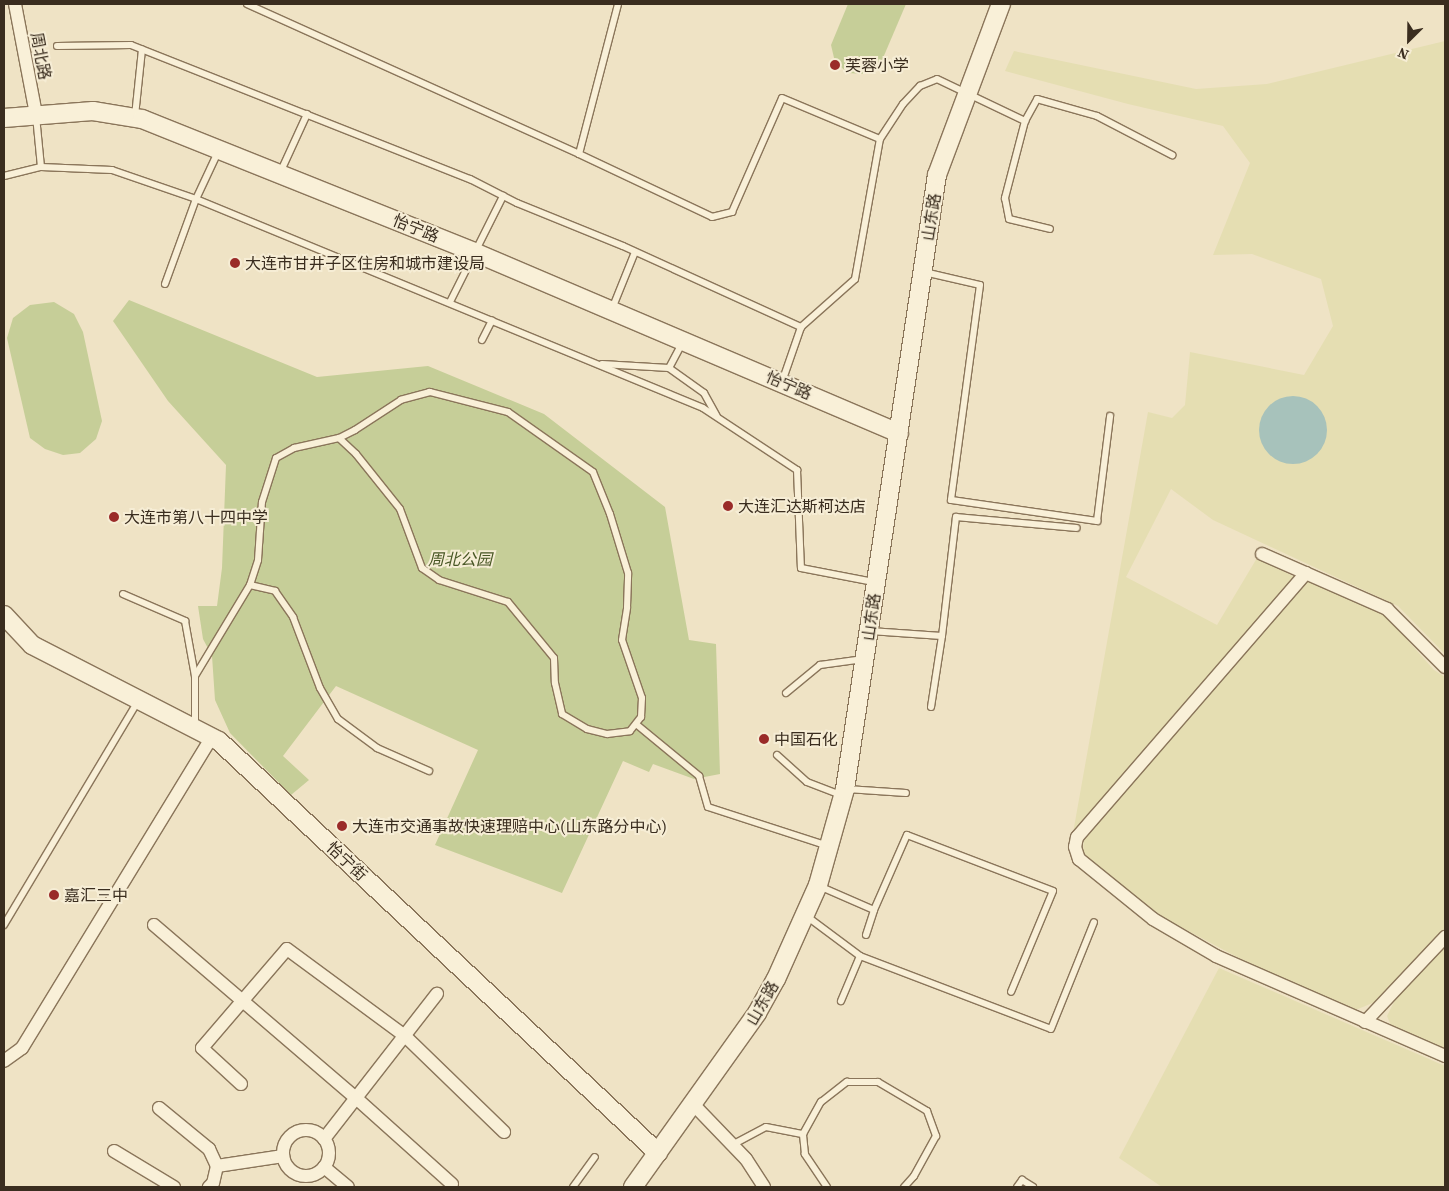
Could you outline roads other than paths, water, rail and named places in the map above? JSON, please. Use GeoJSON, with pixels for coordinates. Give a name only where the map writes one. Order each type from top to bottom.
{"type":"FeatureCollection","features":[{"type":"Feature","properties":{"kind":"street","name":"周北路"},"geometry":{"type":"LineString","coordinates":[[15,4],[36,114]]}},
{"type":"Feature","properties":{"kind":"street","name":"山东路"},"geometry":{"type":"LineString","coordinates":[[633,1187],[757,1013],[776,979],[818,885],[844,793],[938,175],[1001,4]]}},
{"type":"Feature","properties":{"kind":"street","name":"怡宁路"},"geometry":{"type":"LineString","coordinates":[[4,118],[93,111],[135,118],[280,173],[474,252],[899,433]]}},
{"type":"Feature","properties":{"kind":"street"},"geometry":{"type":"LineString","coordinates":[[1262,554],[1387,609],[1445,667]]}},
{"type":"Feature","properties":{"kind":"street"},"geometry":{"type":"LineString","coordinates":[[1306,572],[1077,837],[1075,848],[1079,858],[1154,920],[1216,956],[1445,1056]]}},
{"type":"Feature","properties":{"kind":"street","name":"怡宁街"},"geometry":{"type":"LineString","coordinates":[[4,615],[32,645],[219,741],[658,1153]]}},
{"type":"Feature","properties":{"kind":"street"},"geometry":{"type":"LineString","coordinates":[[4,1061],[22,1048],[212,737]]}},
{"type":"Feature","properties":{"kind":"street"},"geometry":{"type":"LineString","coordinates":[[154,925],[356,1098],[452,1184]]}},
{"type":"Feature","properties":{"kind":"street"},"geometry":{"type":"LineString","coordinates":[[1365,1022],[1445,937]]}},
{"type":"Feature","properties":{"kind":"street"},"geometry":{"type":"LineString","coordinates":[[241,1084],[202,1048],[287,949],[405,1036],[504,1132]]}},
{"type":"Feature","properties":{"kind":"street"},"geometry":{"type":"LineString","coordinates":[[324,1140],[437,994]]}},
{"type":"Feature","properties":{"kind":"street"},"geometry":{"type":"LineString","coordinates":[[693,1104],[746,1159],[764,1187]]}},
{"type":"Feature","properties":{"kind":"street"},"geometry":{"type":"LineString","coordinates":[[159,1108],[209,1149],[217,1166],[213,1183],[209,1187]]}},
{"type":"Feature","properties":{"kind":"street"},"geometry":{"type":"LineString","coordinates":[[312,1131],[324,1140],[329,1153],[324,1167],[312,1181],[290,1170],[283,1156],[286,1142],[298,1132],[312,1131]]}},
{"type":"Feature","properties":{"kind":"street"},"geometry":{"type":"LineString","coordinates":[[114,1151],[174,1187]]}},
{"type":"Feature","properties":{"kind":"street"},"geometry":{"type":"LineString","coordinates":[[217,1166],[283,1156]]}},
{"type":"Feature","properties":{"kind":"street"},"geometry":{"type":"LineString","coordinates":[[324,1167],[348,1187]]}},
{"type":"Feature","properties":{"kind":"lane"},"geometry":{"type":"LineString","coordinates":[[247,4],[579,154],[712,217],[732,212],[782,98],[880,139]]}},
{"type":"Feature","properties":{"kind":"lane"},"geometry":{"type":"LineString","coordinates":[[579,154],[618,4]]}},
{"type":"Feature","properties":{"kind":"lane"},"geometry":{"type":"LineString","coordinates":[[57,46],[131,45],[142,49],[470,179],[503,196],[802,327]]}},
{"type":"Feature","properties":{"kind":"lane"},"geometry":{"type":"LineString","coordinates":[[135,118],[142,49]]}},
{"type":"Feature","properties":{"kind":"lane"},"geometry":{"type":"LineString","coordinates":[[782,382],[802,327],[856,279],[880,139],[903,104],[920,86],[937,79],[1025,120]]}},
{"type":"Feature","properties":{"kind":"lane"},"geometry":{"type":"LineString","coordinates":[[1050,229],[1009,219],[1005,198],[1025,120],[1037,99],[1097,116],[1172,155]]}},
{"type":"Feature","properties":{"kind":"lane"},"geometry":{"type":"LineString","coordinates":[[36,114],[41,167]]}},
{"type":"Feature","properties":{"kind":"lane"},"geometry":{"type":"LineString","coordinates":[[280,173],[307,114]]}},
{"type":"Feature","properties":{"kind":"lane"},"geometry":{"type":"LineString","coordinates":[[165,284],[196,199],[219,149]]}},
{"type":"Feature","properties":{"kind":"lane"},"geometry":{"type":"LineString","coordinates":[[4,176],[41,167],[112,170],[196,199],[450,302],[703,408],[797,470],[801,568],[876,582]]}},
{"type":"Feature","properties":{"kind":"lane"},"geometry":{"type":"LineString","coordinates":[[450,302],[503,196]]}},
{"type":"Feature","properties":{"kind":"lane"},"geometry":{"type":"LineString","coordinates":[[611,310],[634,252]]}},
{"type":"Feature","properties":{"kind":"lane"},"geometry":{"type":"LineString","coordinates":[[923,272],[980,285],[951,500],[1097,521],[1110,416]]}},
{"type":"Feature","properties":{"kind":"lane"},"geometry":{"type":"LineString","coordinates":[[482,340],[492,320]]}},
{"type":"Feature","properties":{"kind":"lane"},"geometry":{"type":"LineString","coordinates":[[669,368],[684,341]]}},
{"type":"Feature","properties":{"kind":"lane"},"geometry":{"type":"LineString","coordinates":[[594,363],[669,368],[704,393],[718,418]]}},
{"type":"Feature","properties":{"kind":"lane"},"geometry":{"type":"LineString","coordinates":[[195,676],[250,585],[258,560],[262,502],[276,458],[294,448],[339,438],[355,430],[401,400],[430,392],[508,412],[593,472],[610,514],[628,573],[627,607],[622,640],[642,698],[641,717],[630,730],[607,734],[587,729],[562,714],[555,683],[554,658],[508,602],[439,580],[422,568],[400,509],[339,438]]}},
{"type":"Feature","properties":{"kind":"lane"},"geometry":{"type":"LineString","coordinates":[[931,707],[942,636],[956,517],[1076,528]]}},
{"type":"Feature","properties":{"kind":"lane"},"geometry":{"type":"LineString","coordinates":[[250,585],[275,590],[292,617],[320,688],[338,719],[377,748],[429,771]]}},
{"type":"Feature","properties":{"kind":"lane"},"geometry":{"type":"LineString","coordinates":[[123,594],[185,621],[195,676],[195,728]]}},
{"type":"Feature","properties":{"kind":"lane"},"geometry":{"type":"LineString","coordinates":[[869,631],[942,636]]}},
{"type":"Feature","properties":{"kind":"lane"},"geometry":{"type":"LineString","coordinates":[[786,693],[820,664],[865,659]]}},
{"type":"Feature","properties":{"kind":"lane"},"geometry":{"type":"LineString","coordinates":[[4,924],[138,700]]}},
{"type":"Feature","properties":{"kind":"lane"},"geometry":{"type":"LineString","coordinates":[[636,724],[699,776],[708,807],[829,846]]}},
{"type":"Feature","properties":{"kind":"lane"},"geometry":{"type":"LineString","coordinates":[[776,755],[807,782],[844,793],[906,793]]}},
{"type":"Feature","properties":{"kind":"lane"},"geometry":{"type":"LineString","coordinates":[[866,935],[874,910],[906,835],[1053,891],[1011,992]]}},
{"type":"Feature","properties":{"kind":"lane"},"geometry":{"type":"LineString","coordinates":[[818,885],[874,910]]}},
{"type":"Feature","properties":{"kind":"lane"},"geometry":{"type":"LineString","coordinates":[[804,914],[860,956],[1051,1030],[1094,922]]}},
{"type":"Feature","properties":{"kind":"lane"},"geometry":{"type":"LineString","coordinates":[[841,1000],[860,956]]}},
{"type":"Feature","properties":{"kind":"lane"},"geometry":{"type":"LineString","coordinates":[[827,1187],[804,1154],[803,1134],[820,1102],[847,1082],[878,1082],[926,1111],[936,1136],[914,1176],[904,1187]]}},
{"type":"Feature","properties":{"kind":"lane"},"geometry":{"type":"LineString","coordinates":[[732,1145],[766,1127],[803,1134]]}},
{"type":"Feature","properties":{"kind":"lane"},"geometry":{"type":"LineString","coordinates":[[573,1187],[595,1157]]}},
{"type":"Feature","properties":{"kind":"lane"},"geometry":{"type":"LineString","coordinates":[[1017,1187],[1022,1180],[1033,1187]]}},
{"type":"Feature","properties":{"kind":"water"},"geometry":{"type":"Polygon","coordinates":[[[1293,396],[1306,399],[1317,406],[1324,417],[1327,430],[1324,443],[1317,454],[1306,461],[1293,464],[1280,461],[1269,454],[1262,443],[1259,430],[1262,417],[1269,406],[1280,399],[1293,396]]]}},
{"type":"Feature","properties":{"kind":"place","name":"芙蓉小学"},"geometry":{"type":"Point","coordinates":[835,65]}},
{"type":"Feature","properties":{"kind":"place","name":"大连市甘井子区住房和城市建设局"},"geometry":{"type":"Point","coordinates":[235,263]}},
{"type":"Feature","properties":{"kind":"place","name":"大连汇达斯柯达店"},"geometry":{"type":"Point","coordinates":[728,506]}},
{"type":"Feature","properties":{"kind":"place","name":"大连市第八十四中学"},"geometry":{"type":"Point","coordinates":[114,517]}},
{"type":"Feature","properties":{"kind":"place","name":"中国石化"},"geometry":{"type":"Point","coordinates":[764,739]}},
{"type":"Feature","properties":{"kind":"place","name":"大连市交通事故快速理赔中心(山东路分中心)"},"geometry":{"type":"Point","coordinates":[342,826]}},
{"type":"Feature","properties":{"kind":"place","name":"嘉汇三中"},"geometry":{"type":"Point","coordinates":[54,895]}},
{"type":"Feature","properties":{"kind":"park label","name":"周北公园"},"geometry":{"type":"Point","coordinates":[460,559]}}]}
